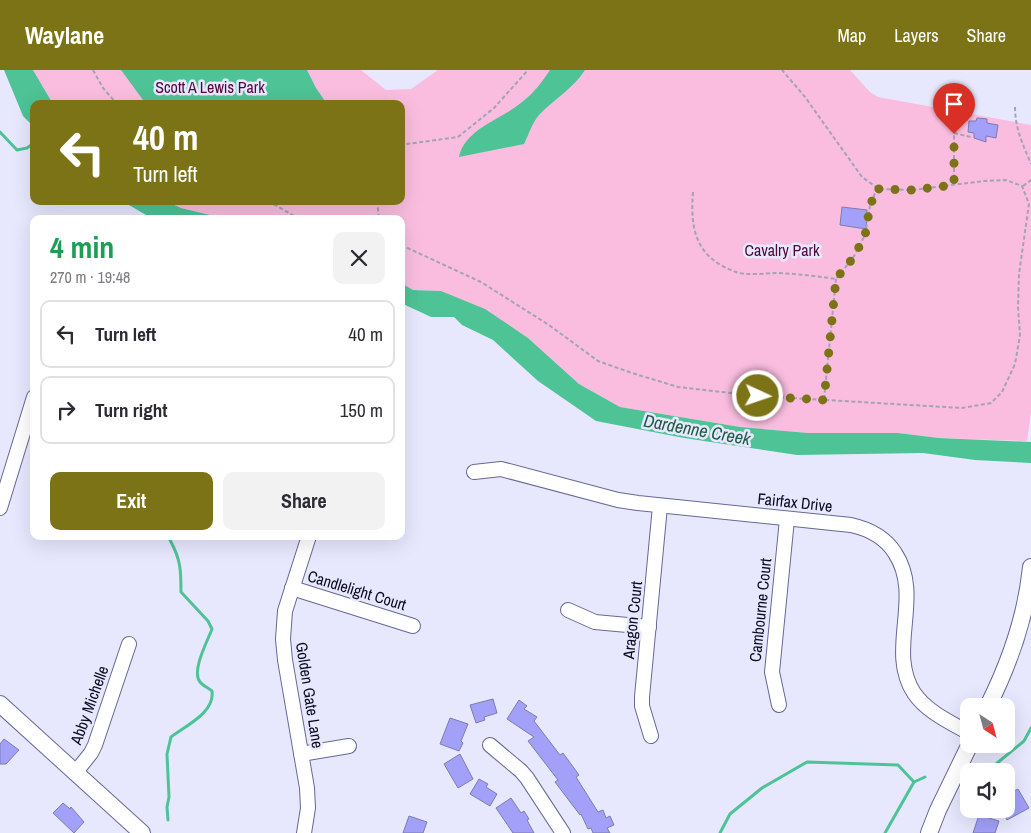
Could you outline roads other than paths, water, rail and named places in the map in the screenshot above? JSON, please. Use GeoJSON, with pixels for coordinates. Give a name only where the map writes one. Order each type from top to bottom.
{"type":"FeatureCollection","features":[{"type":"Feature","properties":{"kind":"main road"},"geometry":{"type":"LineString","coordinates":[[992,698],[1019,630],[1031,571]]}},
{"type":"Feature","properties":{"kind":"main road"},"geometry":{"type":"LineString","coordinates":[[1,707],[142,833]]}},
{"type":"Feature","properties":{"kind":"main road"},"geometry":{"type":"LineString","coordinates":[[929,833],[966,753]]}},
{"type":"Feature","properties":{"kind":"street"},"geometry":{"type":"LineString","coordinates":[[0,508],[30,410]]}},
{"type":"Feature","properties":{"kind":"street","name":"Fairfax Drive"},"geometry":{"type":"LineString","coordinates":[[474,472],[502,469],[618,500],[859,527],[882,538],[892,548],[903,567],[908,586],[904,660],[905,672],[909,683],[921,702],[930,710],[960,728]]}},
{"type":"Feature","properties":{"kind":"street","name":"Aragon Court"},"geometry":{"type":"LineString","coordinates":[[651,736],[642,706],[642,696],[660,506]]}},
{"type":"Feature","properties":{"kind":"street","name":"Cambourne Court"},"geometry":{"type":"LineString","coordinates":[[779,705],[772,672],[787,519]]}},
{"type":"Feature","properties":{"kind":"street","name":"Golden Gate Lane"},"geometry":{"type":"LineString","coordinates":[[304,833],[308,800],[283,649],[285,611],[308,540]]}},
{"type":"Feature","properties":{"kind":"street","name":"Candlelight Court"},"geometry":{"type":"LineString","coordinates":[[292,588],[413,626]]}},
{"type":"Feature","properties":{"kind":"street"},"geometry":{"type":"LineString","coordinates":[[568,610],[595,622],[649,627]]}},
{"type":"Feature","properties":{"kind":"street","name":"Abby Michelle"},"geometry":{"type":"LineString","coordinates":[[75,773],[92,753],[95,746],[128,644]]}},
{"type":"Feature","properties":{"kind":"street"},"geometry":{"type":"LineString","coordinates":[[490,745],[528,778],[563,833]]}},
{"type":"Feature","properties":{"kind":"street"},"geometry":{"type":"LineString","coordinates":[[301,754],[349,746]]}},
{"type":"Feature","properties":{"kind":"water"},"geometry":{"type":"Polygon","coordinates":[[[4,70],[33,70],[51,100],[30,100],[30,123],[23,116],[4,70]]]}},
{"type":"Feature","properties":{"kind":"water"},"geometry":{"type":"Polygon","coordinates":[[[121,70],[307,70],[324,100],[143,100],[121,70]]]}},
{"type":"Feature","properties":{"kind":"water"},"geometry":{"type":"Polygon","coordinates":[[[550,70],[585,70],[575,83],[539,115],[532,125],[524,144],[459,157],[463,147],[477,131],[526,99],[538,87],[550,70]]]}},
{"type":"Feature","properties":{"kind":"water"},"geometry":{"type":"Polygon","coordinates":[[[129,205],[175,205],[210,215],[146,215],[129,205]]]}},
{"type":"Feature","properties":{"kind":"water","name":"Dardenne Creek"},"geometry":{"type":"Polygon","coordinates":[[[405,285],[413,290],[441,291],[485,309],[528,338],[579,384],[620,407],[740,427],[808,433],[898,433],[939,438],[1031,442],[1031,463],[975,460],[923,453],[797,455],[684,438],[596,421],[538,381],[493,340],[462,325],[454,317],[431,317],[405,305],[405,285]]]}},
{"type":"Feature","properties":{"kind":"waterway"},"geometry":{"type":"LineString","coordinates":[[0,132],[17,150],[30,146]]}},
{"type":"Feature","properties":{"kind":"waterway"},"geometry":{"type":"LineString","coordinates":[[168,820],[167,754],[171,737],[198,718],[209,706],[212,699],[212,691],[203,685],[198,677],[201,656],[212,629],[208,621],[181,592],[180,566],[170,540]]}},
{"type":"Feature","properties":{"kind":"waterway"},"geometry":{"type":"LineString","coordinates":[[997,763],[1024,741],[1031,728]]}},
{"type":"Feature","properties":{"kind":"waterway"},"geometry":{"type":"LineString","coordinates":[[720,833],[730,814],[762,788],[807,762],[898,765],[914,782]]}},
{"type":"Feature","properties":{"kind":"waterway"},"geometry":{"type":"LineString","coordinates":[[885,833],[914,782],[925,777]]}},
{"type":"Feature","properties":{"kind":"park label","name":"Scott A Lewis Park"},"geometry":{"type":"Point","coordinates":[210,87]}},
{"type":"Feature","properties":{"kind":"park label","name":"Cavalry Park"},"geometry":{"type":"Point","coordinates":[782,250]}}]}
